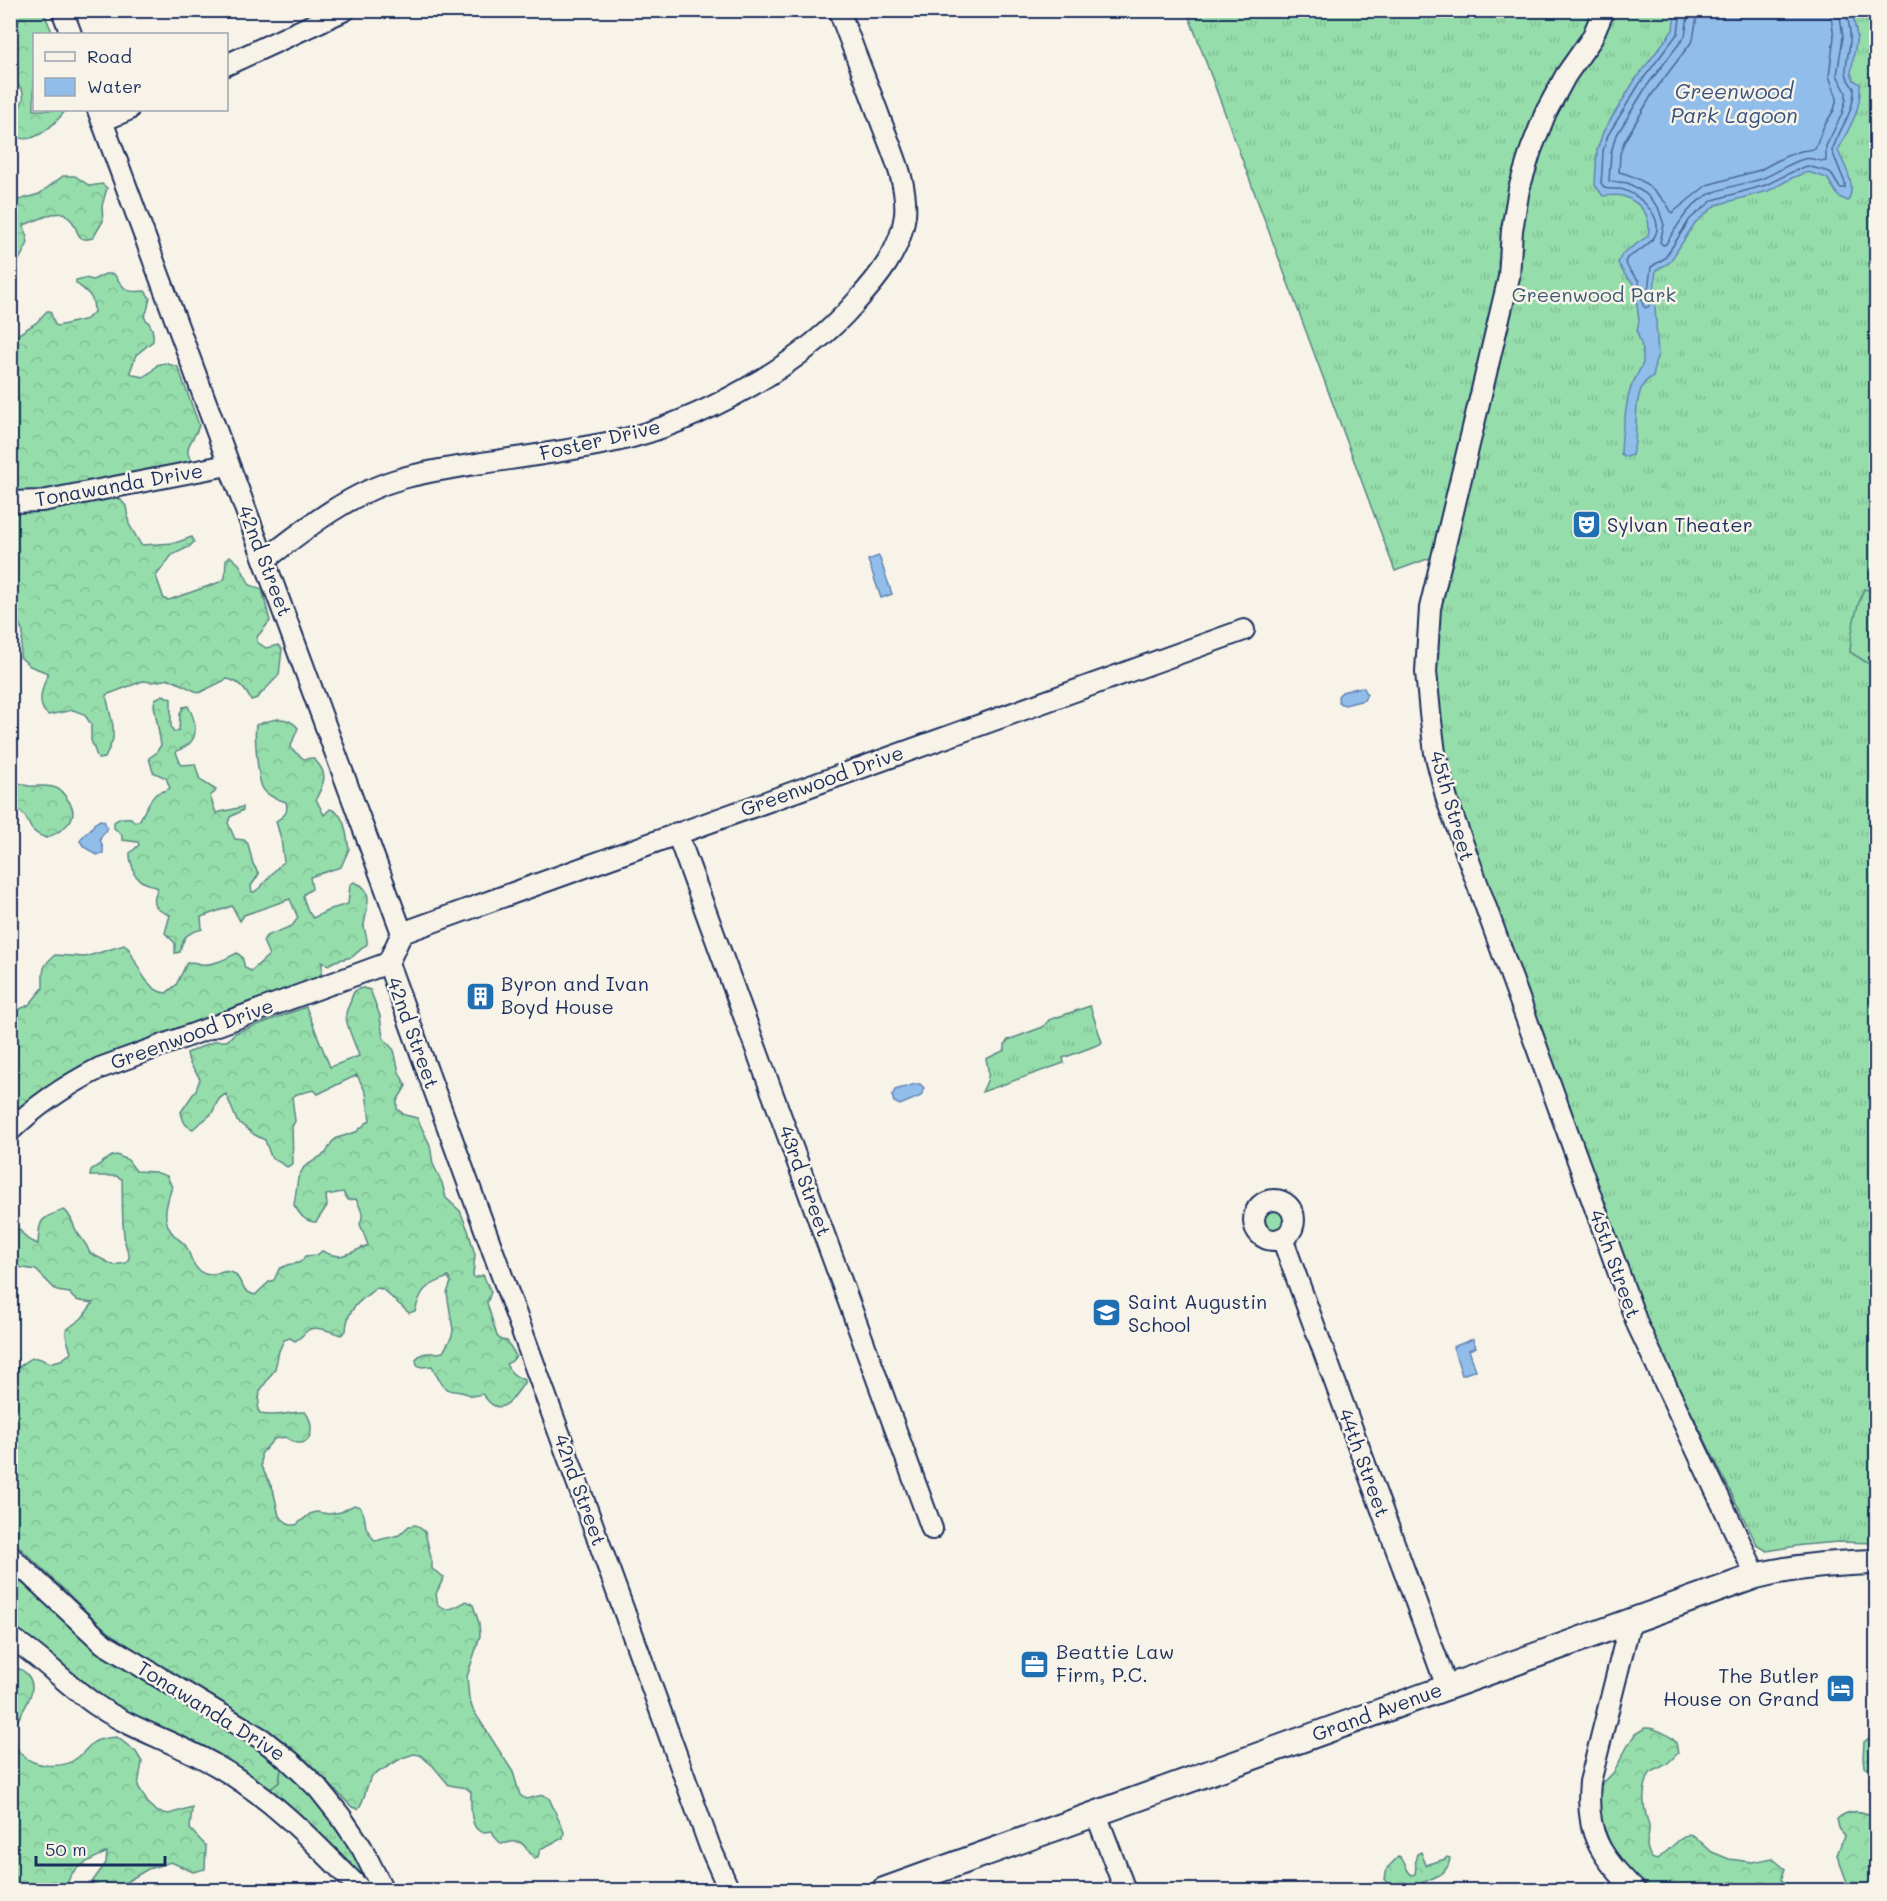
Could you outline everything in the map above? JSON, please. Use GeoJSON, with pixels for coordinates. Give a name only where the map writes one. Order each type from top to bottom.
{"type":"FeatureCollection","features":[{"type":"Feature","properties":{"kind":"main road","name":"Grand Avenue"},"geometry":{"type":"LineString","coordinates":[[884,1890],[1756,1576],[1784,1569],[1816,1565],[1876,1563]]}},
{"type":"Feature","properties":{"kind":"street"},"geometry":{"type":"LineString","coordinates":[[62,10],[70,33]]}},
{"type":"Feature","properties":{"kind":"street"},"geometry":{"type":"LineString","coordinates":[[228,63],[345,10]]}},
{"type":"Feature","properties":{"kind":"street","name":"Foster Drive"},"geometry":{"type":"LineString","coordinates":[[265,560],[349,499],[403,477],[619,440],[668,425],[716,405],[761,380],[792,359],[848,312],[872,285],[891,257],[900,237],[905,215],[904,193],[897,163],[839,10]]}},
{"type":"Feature","properties":{"kind":"street","name":"45th Street"},"geometry":{"type":"LineString","coordinates":[[1604,10],[1592,38],[1566,75],[1546,112],[1519,189],[1512,230],[1509,277],[1430,608],[1426,672],[1435,753],[1447,800],[1638,1326],[1756,1576]]}},
{"type":"Feature","properties":{"kind":"street"},"geometry":{"type":"LineString","coordinates":[[100,115],[122,111]]}},
{"type":"Feature","properties":{"kind":"street","name":"42nd Street"},"geometry":{"type":"LineString","coordinates":[[100,115],[402,933],[388,963],[710,1847],[729,1890]]}},
{"type":"Feature","properties":{"kind":"street","name":"Tonawanda Drive"},"geometry":{"type":"LineString","coordinates":[[10,502],[42,501],[228,465]]}},
{"type":"Feature","properties":{"kind":"street","name":"Greenwood Drive"},"geometry":{"type":"LineString","coordinates":[[402,933],[1244,630]]}},
{"type":"Feature","properties":{"kind":"street","name":"43rd Street"},"geometry":{"type":"LineString","coordinates":[[677,833],[933,1529]]}},
{"type":"Feature","properties":{"kind":"street","name":"Greenwood Drive"},"geometry":{"type":"LineString","coordinates":[[10,1131],[28,1112],[100,1068],[388,963]]}},
{"type":"Feature","properties":{"kind":"street","name":"44th Street"},"geometry":{"type":"LineString","coordinates":[[1282,1238],[1447,1687]]}},
{"type":"Feature","properties":{"kind":"street","name":"Tonawanda Drive"},"geometry":{"type":"LineString","coordinates":[[10,1556],[104,1644],[262,1739],[291,1762],[318,1788],[341,1817],[362,1848],[383,1890]]}},
{"type":"Feature","properties":{"kind":"street"},"geometry":{"type":"LineString","coordinates":[[1630,1622],[1590,1782],[1588,1804],[1591,1825],[1599,1846],[1616,1872],[1635,1890]]}},
{"type":"Feature","properties":{"kind":"street"},"geometry":{"type":"LineString","coordinates":[[10,1636],[28,1648],[96,1705],[215,1765],[251,1786],[276,1806],[361,1890]]}},
{"type":"Feature","properties":{"kind":"street"},"geometry":{"type":"LineString","coordinates":[[1096,1814],[1125,1890]]}},
{"type":"Feature","properties":{"kind":"green space"},"geometry":{"type":"Polygon","coordinates":[[[10,11],[43,11],[53,33],[33,33],[33,111],[65,111],[49,128],[34,137],[19,138],[11,134],[11,120],[21,105],[23,94],[22,89],[11,81],[10,11]]]}},
{"type":"Feature","properties":{"kind":"green space","name":"Greenwood Park"},"geometry":{"type":"Polygon","coordinates":[[[1187,11],[1876,11],[1876,1543],[1838,1542],[1767,1551],[1757,1545],[1652,1333],[1453,788],[1437,702],[1435,658],[1440,606],[1457,548],[1395,571],[1187,11]]]}},
{"type":"Feature","properties":{"kind":"green space"},"geometry":{"type":"Polygon","coordinates":[[[63,176],[75,176],[90,186],[102,184],[107,188],[102,206],[103,221],[93,238],[88,239],[79,235],[72,221],[64,213],[52,214],[24,225],[28,243],[17,264],[11,267],[11,201],[39,194],[63,176]]]}},
{"type":"Feature","properties":{"kind":"green space"},"geometry":{"type":"Polygon","coordinates":[[[105,274],[114,274],[129,291],[145,291],[150,298],[144,317],[152,328],[153,341],[136,355],[130,372],[143,377],[157,365],[165,363],[178,367],[199,425],[188,450],[193,463],[69,490],[11,496],[11,339],[36,323],[47,311],[50,311],[55,325],[58,326],[87,319],[94,312],[93,302],[90,295],[76,283],[76,280],[85,278],[93,280],[105,274]]]}},
{"type":"Feature","properties":{"kind":"green space"},"geometry":{"type":"Polygon","coordinates":[[[110,497],[119,498],[126,506],[129,524],[141,545],[175,543],[192,537],[194,542],[172,555],[156,576],[164,599],[169,600],[220,582],[225,578],[226,560],[230,556],[239,564],[250,585],[262,589],[270,621],[257,637],[257,642],[266,648],[278,645],[282,649],[279,675],[257,698],[251,700],[241,686],[227,679],[199,693],[170,679],[143,681],[106,695],[113,726],[113,739],[105,758],[98,759],[91,740],[91,724],[84,714],[73,710],[48,715],[41,701],[42,689],[48,673],[30,666],[20,657],[23,633],[11,603],[11,512],[43,509],[110,497]]]}},
{"type":"Feature","properties":{"kind":"green space"},"geometry":{"type":"Polygon","coordinates":[[[1864,589],[1876,592],[1876,664],[1869,664],[1850,652],[1854,620],[1864,589]]]}},
{"type":"Feature","properties":{"kind":"green space"},"geometry":{"type":"Polygon","coordinates":[[[163,695],[171,699],[171,726],[174,732],[179,730],[183,707],[188,706],[194,720],[195,730],[192,740],[176,752],[181,765],[195,764],[200,780],[216,790],[210,796],[216,813],[243,807],[243,810],[230,817],[228,823],[235,839],[244,840],[248,844],[253,864],[259,874],[251,886],[252,892],[262,886],[284,862],[276,821],[287,809],[286,802],[269,795],[262,787],[257,756],[256,725],[283,719],[298,728],[290,748],[304,759],[313,758],[321,768],[324,777],[316,799],[324,815],[330,809],[339,815],[344,825],[349,849],[341,867],[310,877],[312,889],[303,897],[313,918],[348,904],[350,885],[354,882],[361,885],[365,889],[368,900],[364,925],[367,944],[352,957],[328,965],[322,962],[322,972],[317,979],[11,1119],[11,1013],[29,1005],[43,988],[44,969],[47,962],[55,955],[85,957],[124,945],[129,949],[148,983],[153,988],[166,993],[176,985],[187,963],[211,964],[237,953],[242,957],[245,968],[251,971],[269,955],[263,941],[266,936],[292,926],[298,918],[290,899],[244,915],[240,921],[232,906],[201,917],[202,929],[186,936],[180,952],[175,953],[175,943],[165,933],[170,915],[160,911],[155,905],[158,888],[141,881],[134,874],[130,853],[139,845],[138,842],[122,840],[122,835],[114,828],[114,822],[122,818],[131,818],[134,822],[139,821],[153,797],[170,788],[166,778],[153,772],[149,758],[161,745],[154,705],[155,699],[163,695]]]}},
{"type":"Feature","properties":{"kind":"green space"},"geometry":{"type":"Polygon","coordinates":[[[11,780],[29,786],[55,787],[65,795],[72,807],[73,813],[69,823],[59,832],[46,838],[34,832],[20,811],[11,812],[11,780]]]}},
{"type":"Feature","properties":{"kind":"green space"},"geometry":{"type":"Polygon","coordinates":[[[363,988],[371,992],[380,1016],[383,1038],[394,1050],[399,1072],[406,1086],[397,1101],[397,1109],[405,1115],[417,1118],[430,1145],[433,1164],[446,1198],[460,1211],[468,1230],[475,1255],[473,1275],[475,1278],[483,1275],[491,1292],[487,1303],[497,1336],[507,1341],[516,1356],[506,1364],[513,1374],[524,1380],[524,1383],[507,1404],[498,1407],[482,1394],[472,1396],[446,1388],[440,1382],[432,1366],[417,1365],[416,1359],[422,1354],[443,1352],[452,1336],[447,1293],[451,1282],[448,1277],[422,1292],[415,1311],[409,1313],[382,1289],[376,1288],[351,1311],[346,1331],[341,1335],[314,1328],[295,1341],[290,1338],[284,1340],[275,1369],[260,1391],[258,1410],[261,1414],[267,1415],[305,1412],[310,1420],[311,1430],[308,1439],[304,1442],[295,1442],[285,1437],[274,1439],[261,1454],[261,1466],[273,1489],[279,1516],[290,1525],[296,1525],[316,1512],[329,1514],[341,1512],[354,1505],[362,1510],[366,1527],[375,1541],[399,1535],[409,1526],[416,1525],[425,1532],[432,1569],[444,1577],[436,1594],[438,1606],[449,1609],[467,1601],[473,1605],[479,1623],[480,1636],[467,1677],[473,1710],[513,1772],[520,1795],[526,1799],[543,1795],[549,1798],[564,1832],[563,1838],[540,1849],[538,1857],[534,1858],[521,1843],[502,1843],[492,1831],[478,1830],[473,1821],[471,1792],[466,1788],[449,1785],[420,1755],[414,1754],[402,1758],[372,1776],[361,1805],[358,1809],[352,1807],[307,1761],[267,1729],[138,1653],[107,1631],[11,1539],[11,1367],[18,1368],[33,1358],[49,1363],[61,1360],[71,1353],[66,1330],[82,1318],[93,1303],[77,1300],[70,1293],[57,1291],[36,1270],[18,1267],[11,1257],[11,1231],[19,1229],[27,1239],[38,1244],[42,1221],[64,1210],[90,1253],[113,1265],[126,1263],[129,1257],[123,1231],[122,1179],[116,1176],[90,1176],[91,1170],[117,1155],[128,1160],[136,1171],[155,1172],[167,1176],[172,1187],[166,1211],[167,1224],[174,1235],[186,1246],[198,1270],[208,1275],[227,1271],[233,1273],[246,1291],[255,1295],[274,1280],[279,1269],[288,1264],[300,1263],[305,1256],[317,1255],[322,1251],[340,1256],[368,1245],[360,1224],[362,1214],[356,1199],[348,1200],[343,1192],[326,1195],[327,1206],[316,1222],[305,1219],[294,1205],[298,1178],[304,1167],[326,1153],[337,1138],[356,1132],[370,1120],[366,1093],[357,1075],[318,1094],[314,1090],[292,1097],[295,1121],[292,1127],[293,1164],[287,1167],[271,1157],[265,1140],[237,1121],[226,1094],[218,1100],[212,1113],[193,1129],[183,1120],[181,1112],[196,1090],[200,1079],[190,1065],[187,1053],[215,1041],[227,1041],[235,1033],[306,1007],[330,1067],[359,1056],[346,1014],[354,993],[363,988]]]}},
{"type":"Feature","properties":{"kind":"green space"},"geometry":{"type":"Polygon","coordinates":[[[1090,1006],[1102,1042],[1100,1044],[1063,1058],[1064,1063],[982,1092],[988,1076],[986,1059],[1005,1050],[1008,1040],[1043,1027],[1049,1020],[1090,1006]]]}},
{"type":"Feature","properties":{"kind":"green space"},"geometry":{"type":"Polygon","coordinates":[[[1275,1207],[1280,1208],[1286,1214],[1286,1224],[1280,1230],[1275,1231],[1270,1230],[1264,1224],[1263,1219],[1264,1214],[1270,1208],[1275,1207]]]}},
{"type":"Feature","properties":{"kind":"green space"},"geometry":{"type":"Polygon","coordinates":[[[10,1563],[88,1637],[282,1762],[279,1782],[269,1790],[101,1699],[11,1628],[10,1563]]]}},
{"type":"Feature","properties":{"kind":"green space"},"geometry":{"type":"Polygon","coordinates":[[[10,1666],[26,1673],[32,1687],[29,1699],[13,1733],[16,1747],[21,1754],[40,1764],[64,1764],[77,1758],[94,1742],[117,1737],[136,1752],[142,1762],[138,1786],[149,1805],[158,1812],[169,1814],[192,1807],[190,1829],[206,1846],[205,1869],[193,1872],[171,1862],[148,1869],[116,1888],[104,1889],[92,1882],[106,1863],[107,1852],[74,1871],[70,1876],[68,1890],[11,1890],[10,1666]]]}},
{"type":"Feature","properties":{"kind":"green space"},"geometry":{"type":"Polygon","coordinates":[[[1645,1728],[1657,1730],[1670,1737],[1676,1743],[1678,1753],[1667,1764],[1650,1773],[1646,1783],[1644,1804],[1649,1826],[1647,1846],[1651,1858],[1657,1860],[1689,1834],[1712,1852],[1729,1859],[1752,1862],[1772,1858],[1785,1869],[1781,1880],[1796,1890],[1648,1890],[1623,1864],[1612,1848],[1601,1819],[1600,1786],[1614,1772],[1635,1734],[1645,1728]]]}},
{"type":"Feature","properties":{"kind":"green space"},"geometry":{"type":"Polygon","coordinates":[[[1876,1733],[1876,1775],[1864,1767],[1863,1758],[1864,1742],[1876,1733]]]}},
{"type":"Feature","properties":{"kind":"green space"},"geometry":{"type":"Polygon","coordinates":[[[282,1762],[293,1772],[347,1839],[373,1890],[269,1790],[279,1782],[282,1762]]]}},
{"type":"Feature","properties":{"kind":"green space"},"geometry":{"type":"Polygon","coordinates":[[[1876,1794],[1876,1890],[1852,1890],[1837,1855],[1844,1836],[1837,1819],[1852,1812],[1868,1814],[1872,1810],[1876,1794]]]}},
{"type":"Feature","properties":{"kind":"green space"},"geometry":{"type":"Polygon","coordinates":[[[1421,1852],[1426,1865],[1450,1858],[1447,1868],[1444,1872],[1422,1883],[1424,1890],[1392,1890],[1385,1879],[1387,1868],[1399,1856],[1410,1873],[1415,1874],[1416,1857],[1421,1852]]]}},
{"type":"Feature","properties":{"kind":"water","name":"Greenwood Park Lagoon"},"geometry":{"type":"Polygon","coordinates":[[[1675,11],[1852,11],[1857,36],[1851,73],[1854,80],[1860,84],[1860,95],[1854,119],[1838,151],[1849,176],[1851,189],[1848,201],[1839,197],[1827,178],[1808,172],[1768,191],[1716,205],[1695,223],[1669,263],[1656,270],[1654,291],[1658,355],[1653,377],[1642,387],[1639,395],[1634,446],[1632,455],[1626,457],[1621,454],[1622,434],[1631,387],[1643,363],[1643,350],[1637,332],[1639,320],[1634,284],[1618,263],[1622,254],[1648,236],[1649,229],[1647,217],[1640,207],[1621,195],[1603,196],[1595,185],[1597,150],[1603,132],[1635,80],[1673,30],[1675,11]]]}},
{"type":"Feature","properties":{"kind":"water"},"geometry":{"type":"Polygon","coordinates":[[[879,556],[892,594],[881,598],[868,560],[879,556]]]}},
{"type":"Feature","properties":{"kind":"water"},"geometry":{"type":"Polygon","coordinates":[[[1361,687],[1367,694],[1364,700],[1345,705],[1339,703],[1338,696],[1342,692],[1361,687]]]}},
{"type":"Feature","properties":{"kind":"water"},"geometry":{"type":"Polygon","coordinates":[[[100,820],[104,821],[107,828],[100,839],[103,853],[97,855],[84,847],[80,841],[100,820]]]}},
{"type":"Feature","properties":{"kind":"water"},"geometry":{"type":"Polygon","coordinates":[[[916,1084],[924,1088],[921,1096],[900,1105],[894,1102],[892,1096],[895,1090],[916,1084]]]}},
{"type":"Feature","properties":{"kind":"water"},"geometry":{"type":"Polygon","coordinates":[[[1473,1339],[1476,1347],[1469,1350],[1476,1370],[1462,1375],[1453,1347],[1473,1339]]]}},
{"type":"Feature","properties":{"kind":"place","name":"Sylvan Theater"},"geometry":{"type":"Point","coordinates":[1586,525]}},
{"type":"Feature","properties":{"kind":"place","name":"Byron and Ivan Boyd House"},"geometry":{"type":"Point","coordinates":[480,996]}},
{"type":"Feature","properties":{"kind":"place","name":"Saint Augustin School"},"geometry":{"type":"Point","coordinates":[1107,1313]}},
{"type":"Feature","properties":{"kind":"place","name":"Beattie Law Firm, P.C."},"geometry":{"type":"Point","coordinates":[1035,1664]}},
{"type":"Feature","properties":{"kind":"place","name":"The Butler House on Grand"},"geometry":{"type":"Point","coordinates":[1840,1688]}}]}
